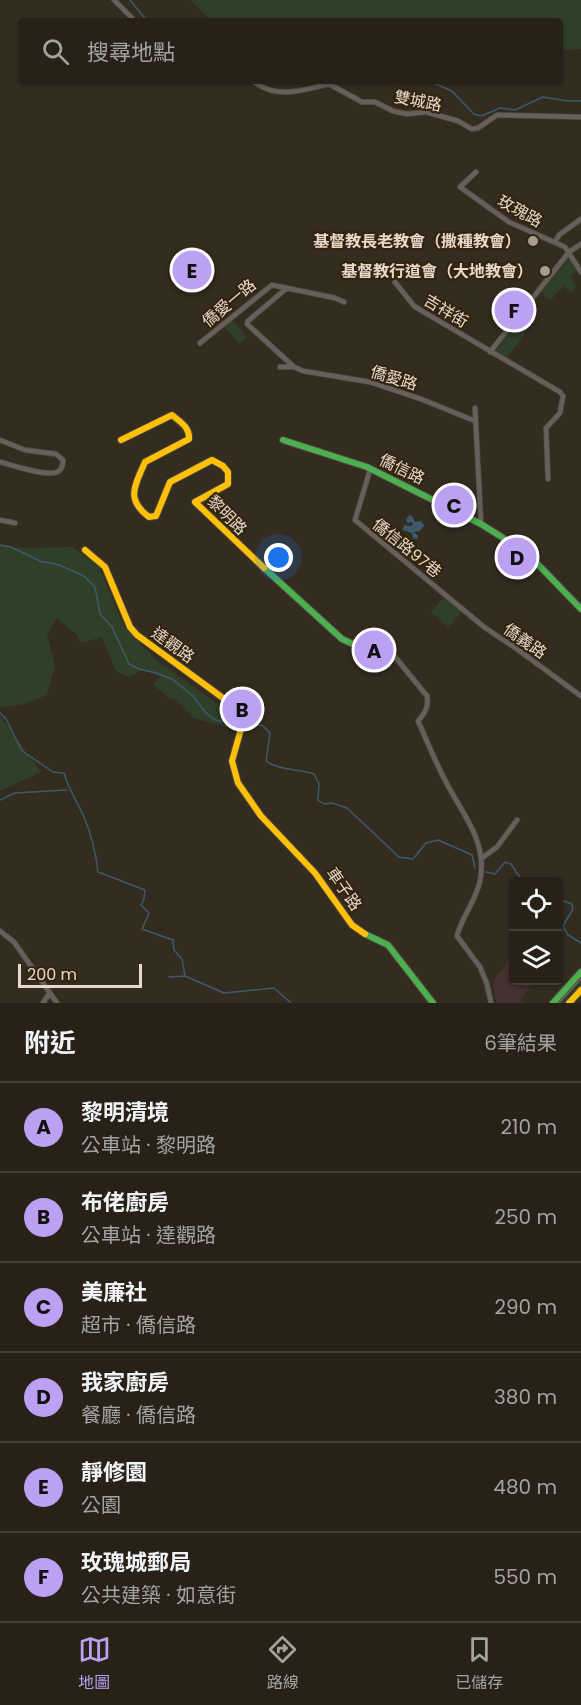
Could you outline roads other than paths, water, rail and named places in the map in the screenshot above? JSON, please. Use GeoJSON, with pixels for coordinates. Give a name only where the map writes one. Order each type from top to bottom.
{"type":"FeatureCollection","features":[{"type":"Feature","properties":{"kind":"street"},"geometry":{"type":"LineString","coordinates":[[114,0],[132,18]]}},
{"type":"Feature","properties":{"kind":"street","name":"雙城路"},"geometry":{"type":"LineString","coordinates":[[257,84],[286,93],[328,84],[362,102],[375,102],[393,111],[407,114],[426,112],[458,121],[471,129],[478,129],[497,115],[581,117]]}},
{"type":"Feature","properties":{"kind":"street","name":"玫瑰路"},"geometry":{"type":"LineString","coordinates":[[476,172],[460,187],[466,193],[474,196],[509,222],[565,247],[581,272]]}},
{"type":"Feature","properties":{"kind":"street"},"geometry":{"type":"LineString","coordinates":[[555,242],[559,235],[581,219]]}},
{"type":"Feature","properties":{"kind":"street"},"geometry":{"type":"LineString","coordinates":[[490,352],[569,252],[581,244]]}},
{"type":"Feature","properties":{"kind":"street","name":"吉祥街"},"geometry":{"type":"LineString","coordinates":[[395,282],[414,306],[554,388],[563,396],[560,413],[546,428],[548,479]]}},
{"type":"Feature","properties":{"kind":"street","name":"僑愛一路"},"geometry":{"type":"LineString","coordinates":[[201,343],[272,285],[344,302]]}},
{"type":"Feature","properties":{"kind":"street"},"geometry":{"type":"LineString","coordinates":[[286,288],[247,324],[294,367]]}},
{"type":"Feature","properties":{"kind":"street"},"geometry":{"type":"LineString","coordinates":[[280,367],[294,367]]}},
{"type":"Feature","properties":{"kind":"street","name":"僑愛路"},"geometry":{"type":"LineString","coordinates":[[294,367],[303,371],[370,382],[421,399],[474,421]]}},
{"type":"Feature","properties":{"kind":"street"},"geometry":{"type":"LineString","coordinates":[[475,408],[482,524]]}},
{"type":"Feature","properties":{"kind":"street","name":"黎明路"},"geometry":{"type":"LineString","coordinates":[[121,440],[172,415],[186,427],[190,433],[189,439],[145,462],[132,494],[134,504],[149,517],[156,516],[170,482],[212,460],[221,464],[229,473],[228,484],[195,502],[326,626],[355,646],[369,643]]}},
{"type":"Feature","properties":{"kind":"street"},"geometry":{"type":"LineString","coordinates":[[0,440],[25,450],[56,454],[63,460],[60,470],[56,473],[0,462]]}},
{"type":"Feature","properties":{"kind":"street","name":"僑信路"},"geometry":{"type":"LineString","coordinates":[[283,440],[370,470],[482,524],[527,553],[581,609]]}},
{"type":"Feature","properties":{"kind":"street","name":"僑信路97巷"},"geometry":{"type":"LineString","coordinates":[[370,470],[355,520],[457,604]]}},
{"type":"Feature","properties":{"kind":"street"},"geometry":{"type":"LineString","coordinates":[[0,519],[15,523]]}},
{"type":"Feature","properties":{"kind":"street","name":"達觀路"},"geometry":{"type":"LineString","coordinates":[[85,550],[105,567],[130,627],[136,635],[238,709],[242,719],[241,735],[231,753],[231,766],[238,783]]}},
{"type":"Feature","properties":{"kind":"street","name":"僑義路"},"geometry":{"type":"LineString","coordinates":[[457,604],[484,627],[581,696]]}},
{"type":"Feature","properties":{"kind":"street","name":"黎明路"},"geometry":{"type":"LineString","coordinates":[[369,643],[372,636],[377,636],[380,645],[390,652],[427,696],[425,714],[418,721],[445,781],[476,833],[482,858],[479,889],[457,936],[480,967],[491,1003]]}},
{"type":"Feature","properties":{"kind":"street","name":"黎明路"},"geometry":{"type":"LineString","coordinates":[[369,643],[373,648],[380,645]]}},
{"type":"Feature","properties":{"kind":"street","name":"車子路"},"geometry":{"type":"LineString","coordinates":[[238,783],[257,811],[318,875],[352,924],[360,932],[388,945],[433,1003]]}},
{"type":"Feature","properties":{"kind":"street"},"geometry":{"type":"LineString","coordinates":[[482,858],[497,847],[517,820]]}},
{"type":"Feature","properties":{"kind":"street"},"geometry":{"type":"LineString","coordinates":[[0,931],[14,942],[57,1003]]}},
{"type":"Feature","properties":{"kind":"street"},"geometry":{"type":"LineString","coordinates":[[553,1003],[581,972]]}},
{"type":"Feature","properties":{"kind":"street"},"geometry":{"type":"LineString","coordinates":[[569,1003],[581,990]]}},
{"type":"Feature","properties":{"kind":"street"},"geometry":{"type":"LineString","coordinates":[[43,1003],[49,994]]}},
{"type":"Feature","properties":{"kind":"water"},"geometry":{"type":"Polygon","coordinates":[[[409,515],[415,522],[421,521],[424,526],[420,531],[414,532],[418,536],[417,539],[413,538],[412,533],[402,530],[405,525],[413,525],[412,522],[408,523],[406,520],[409,515]]]}},
{"type":"Feature","properties":{"kind":"waterway"},"geometry":{"type":"LineString","coordinates":[[130,0],[145,18]]}},
{"type":"Feature","properties":{"kind":"waterway"},"geometry":{"type":"LineString","coordinates":[[436,84],[452,91],[474,114],[481,116],[500,108],[515,110],[543,97],[581,101]]}},
{"type":"Feature","properties":{"kind":"waterway"},"geometry":{"type":"LineString","coordinates":[[0,545],[11,547],[40,561],[59,565],[84,576],[95,587],[100,614],[112,627],[129,664],[172,679],[192,695],[206,713],[215,720],[240,725]]}},
{"type":"Feature","properties":{"kind":"waterway"},"geometry":{"type":"LineString","coordinates":[[0,713],[6,719],[22,751],[53,772],[64,773],[89,830],[98,872],[145,890],[141,905],[149,913],[142,929],[173,940],[174,950],[182,959],[185,976],[224,993],[274,988],[291,1003]]}},
{"type":"Feature","properties":{"kind":"waterway"},"geometry":{"type":"LineString","coordinates":[[244,726],[262,725],[270,733],[266,761],[276,766],[314,774],[319,784],[318,800],[324,804],[332,803],[347,808],[399,857],[413,859],[426,843],[438,840],[472,855],[475,868]]}},
{"type":"Feature","properties":{"kind":"waterway"},"geometry":{"type":"LineString","coordinates":[[0,800],[15,793],[67,790]]}},
{"type":"Feature","properties":{"kind":"waterway"},"geometry":{"type":"LineString","coordinates":[[486,872],[495,874],[505,862],[511,864],[520,877]]}},
{"type":"Feature","properties":{"kind":"waterway"},"geometry":{"type":"LineString","coordinates":[[563,901],[572,904],[573,909],[563,926]]}},
{"type":"Feature","properties":{"kind":"waterway"},"geometry":{"type":"LineString","coordinates":[[563,926],[568,935],[581,943]]}},
{"type":"Feature","properties":{"kind":"waterway"},"geometry":{"type":"LineString","coordinates":[[169,977],[185,976]]}},
{"type":"Feature","properties":{"kind":"tram line"},"geometry":{"type":"LineString","coordinates":[[559,1003],[581,979]]}},
{"type":"Feature","properties":{"kind":"place","name":"基督教長老教會（撒種教會）"},"geometry":{"type":"Point","coordinates":[533,241]}},
{"type":"Feature","properties":{"kind":"place","name":"靜修園"},"geometry":{"type":"Point","coordinates":[192,270]}},
{"type":"Feature","properties":{"kind":"place","name":"基督教行道會（大地教會）"},"geometry":{"type":"Point","coordinates":[545,271]}},
{"type":"Feature","properties":{"kind":"place","name":"玫瑰城郵局"},"geometry":{"type":"Point","coordinates":[514,310]}},
{"type":"Feature","properties":{"kind":"place","name":"美廉社"},"geometry":{"type":"Point","coordinates":[454,505]}},
{"type":"Feature","properties":{"kind":"place","name":"我家廚房"},"geometry":{"type":"Point","coordinates":[517,557]}},
{"type":"Feature","properties":{"kind":"place","name":"黎明清境"},"geometry":{"type":"Point","coordinates":[374,650]}},
{"type":"Feature","properties":{"kind":"place","name":"布佬廚房"},"geometry":{"type":"Point","coordinates":[242,709]}}]}
